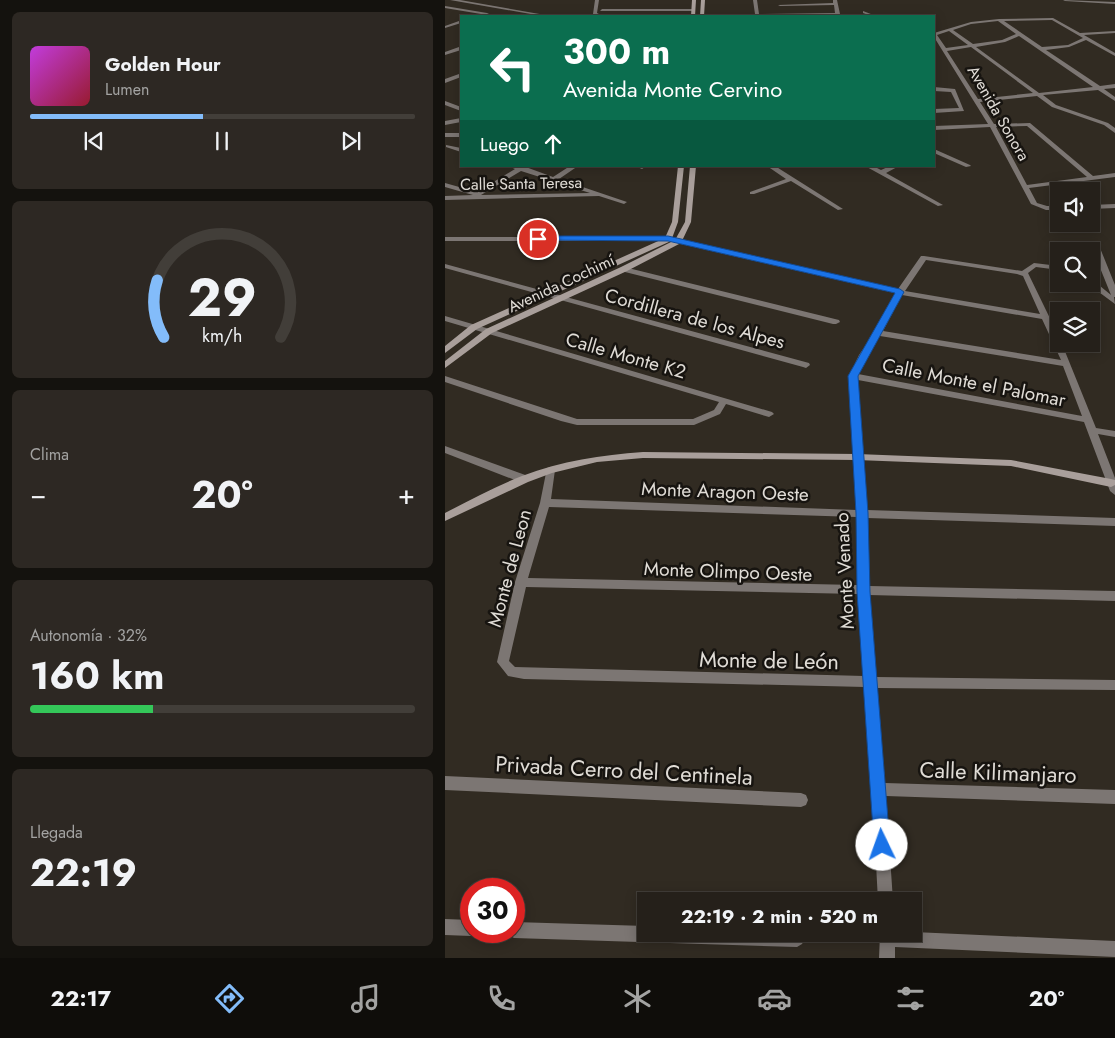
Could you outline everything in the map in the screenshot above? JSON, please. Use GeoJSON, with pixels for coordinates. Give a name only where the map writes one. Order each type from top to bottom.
{"type":"FeatureCollection","features":[{"type":"Feature","properties":{"kind":"street"},"geometry":{"type":"LineString","coordinates":[[452,0],[543,15]]}},
{"type":"Feature","properties":{"kind":"street"},"geometry":{"type":"LineString","coordinates":[[597,0],[595,14],[693,10]]}},
{"type":"Feature","properties":{"kind":"street"},"geometry":{"type":"LineString","coordinates":[[693,15],[694,0]]}},
{"type":"Feature","properties":{"kind":"street"},"geometry":{"type":"LineString","coordinates":[[703,0],[703,15]]}},
{"type":"Feature","properties":{"kind":"street"},"geometry":{"type":"LineString","coordinates":[[755,0],[757,15],[838,14],[836,2],[780,5]]}},
{"type":"Feature","properties":{"kind":"street"},"geometry":{"type":"LineString","coordinates":[[1065,0],[1110,2]]}},
{"type":"Feature","properties":{"kind":"street"},"geometry":{"type":"LineString","coordinates":[[445,7],[487,14]]}},
{"type":"Feature","properties":{"kind":"street"},"geometry":{"type":"LineString","coordinates":[[484,15],[504,8]]}},
{"type":"Feature","properties":{"kind":"street"},"geometry":{"type":"LineString","coordinates":[[865,12],[872,15]]}},
{"type":"Feature","properties":{"kind":"street"},"geometry":{"type":"LineString","coordinates":[[935,34],[971,23],[999,20],[1053,19],[1115,55]]}},
{"type":"Feature","properties":{"kind":"street"},"geometry":{"type":"LineString","coordinates":[[999,20],[1115,99]]}},
{"type":"Feature","properties":{"kind":"street"},"geometry":{"type":"LineString","coordinates":[[445,28],[460,22]]}},
{"type":"Feature","properties":{"kind":"street"},"geometry":{"type":"LineString","coordinates":[[949,29],[1054,106],[1105,124],[1115,131]]}},
{"type":"Feature","properties":{"kind":"street"},"geometry":{"type":"LineString","coordinates":[[1081,34],[1115,32]]}},
{"type":"Feature","properties":{"kind":"street"},"geometry":{"type":"LineString","coordinates":[[945,50],[974,47],[1009,40],[1019,34]]}},
{"type":"Feature","properties":{"kind":"street","name":"Avenida Sonora"},"geometry":{"type":"LineString","coordinates":[[935,35],[978,101],[1034,204],[1038,207],[1050,208]]}},
{"type":"Feature","properties":{"kind":"street"},"geometry":{"type":"LineString","coordinates":[[1041,49],[1069,46],[1088,38]]}},
{"type":"Feature","properties":{"kind":"street"},"geometry":{"type":"LineString","coordinates":[[445,54],[460,48]]}},
{"type":"Feature","properties":{"kind":"street"},"geometry":{"type":"LineString","coordinates":[[445,81],[460,75]]}},
{"type":"Feature","properties":{"kind":"street"},"geometry":{"type":"LineString","coordinates":[[978,101],[1115,86]]}},
{"type":"Feature","properties":{"kind":"street"},"geometry":{"type":"LineString","coordinates":[[935,89],[951,89],[961,110],[935,111]]}},
{"type":"Feature","properties":{"kind":"street"},"geometry":{"type":"LineString","coordinates":[[445,103],[460,109]]}},
{"type":"Feature","properties":{"kind":"street"},"geometry":{"type":"LineString","coordinates":[[445,123],[460,120]]}},
{"type":"Feature","properties":{"kind":"street"},"geometry":{"type":"LineString","coordinates":[[935,128],[1031,125],[1093,178]]}},
{"type":"Feature","properties":{"kind":"street"},"geometry":{"type":"LineString","coordinates":[[445,135],[460,135]]}},
{"type":"Feature","properties":{"kind":"street"},"geometry":{"type":"LineString","coordinates":[[448,146],[460,150]]}},
{"type":"Feature","properties":{"kind":"street"},"geometry":{"type":"LineString","coordinates":[[935,151],[968,166]]}},
{"type":"Feature","properties":{"kind":"street"},"geometry":{"type":"LineString","coordinates":[[445,185],[475,196],[521,167],[553,180],[624,202]]}},
{"type":"Feature","properties":{"kind":"street"},"geometry":{"type":"LineString","coordinates":[[553,180],[573,167]]}},
{"type":"Feature","properties":{"kind":"street"},"geometry":{"type":"LineString","coordinates":[[668,239],[675,222],[681,167]]}},
{"type":"Feature","properties":{"kind":"street"},"geometry":{"type":"LineString","coordinates":[[678,241],[687,222],[693,167]]}},
{"type":"Feature","properties":{"kind":"street"},"geometry":{"type":"LineString","coordinates":[[772,167],[840,210]]}},
{"type":"Feature","properties":{"kind":"street"},"geometry":{"type":"LineString","coordinates":[[870,167],[940,205]]}},
{"type":"Feature","properties":{"kind":"street"},"geometry":{"type":"LineString","coordinates":[[879,173],[894,167]]}},
{"type":"Feature","properties":{"kind":"street"},"geometry":{"type":"LineString","coordinates":[[1025,187],[1115,175]]}},
{"type":"Feature","properties":{"kind":"street"},"geometry":{"type":"LineString","coordinates":[[751,194],[791,180]]}},
{"type":"Feature","properties":{"kind":"street","name":"Calle Santa Teresa"},"geometry":{"type":"LineString","coordinates":[[445,198],[597,194]]}},
{"type":"Feature","properties":{"kind":"street"},"geometry":{"type":"LineString","coordinates":[[1100,207],[1115,206]]}},
{"type":"Feature","properties":{"kind":"street"},"geometry":{"type":"LineString","coordinates":[[445,239],[668,239],[900,292],[1046,317]]}},
{"type":"Feature","properties":{"kind":"street","name":"Avenida Cochimí"},"geometry":{"type":"LineString","coordinates":[[445,350],[474,327],[668,239]]}},
{"type":"Feature","properties":{"kind":"street","name":"Avenida Cochimí"},"geometry":{"type":"LineString","coordinates":[[445,365],[489,331],[624,269],[678,241]]}},
{"type":"Feature","properties":{"kind":"street","name":"Monte Venado"},"geometry":{"type":"LineString","coordinates":[[885,892],[879,789],[863,592],[862,513],[853,376],[863,355],[878,333],[900,292],[923,258],[1024,273]]}},
{"type":"Feature","properties":{"kind":"street"},"geometry":{"type":"LineString","coordinates":[[1100,258],[1115,295]]}},
{"type":"Feature","properties":{"kind":"street","name":"Cordillera de los Alpes"},"geometry":{"type":"LineString","coordinates":[[445,266],[806,365]]}},
{"type":"Feature","properties":{"kind":"street"},"geometry":{"type":"LineString","coordinates":[[1050,267],[1034,266],[1024,273],[1067,364],[1113,487]]}},
{"type":"Feature","properties":{"kind":"street"},"geometry":{"type":"LineString","coordinates":[[624,269],[836,322]]}},
{"type":"Feature","properties":{"kind":"street"},"geometry":{"type":"LineString","coordinates":[[1100,290],[1115,302]]}},
{"type":"Feature","properties":{"kind":"street","name":"Calle Monte K2"},"geometry":{"type":"LineString","coordinates":[[445,318],[769,414]]}},
{"type":"Feature","properties":{"kind":"street"},"geometry":{"type":"LineString","coordinates":[[878,333],[1067,364]]}},
{"type":"Feature","properties":{"kind":"street","name":"Calle Monte el Palomar"},"geometry":{"type":"LineString","coordinates":[[853,376],[1089,420]]}},
{"type":"Feature","properties":{"kind":"street"},"geometry":{"type":"LineString","coordinates":[[445,379],[577,422],[694,422],[717,412],[724,401]]}},
{"type":"Feature","properties":{"kind":"street"},"geometry":{"type":"LineString","coordinates":[[1092,430],[1115,434]]}},
{"type":"Feature","properties":{"kind":"street"},"geometry":{"type":"LineString","coordinates":[[445,449],[524,479]]}},
{"type":"Feature","properties":{"kind":"street"},"geometry":{"type":"LineString","coordinates":[[445,517],[524,479],[550,470],[597,459],[643,455],[857,457],[1011,463],[1113,487]]}},
{"type":"Feature","properties":{"kind":"street","name":"Monte de Leon"},"geometry":{"type":"LineString","coordinates":[[512,672],[503,662],[521,582],[545,503],[550,470]]}},
{"type":"Feature","properties":{"kind":"street","name":"Monte Aragon Oeste"},"geometry":{"type":"LineString","coordinates":[[545,503],[1115,522]]}},
{"type":"Feature","properties":{"kind":"street","name":"Monte Olimpo Oeste"},"geometry":{"type":"LineString","coordinates":[[521,582],[863,592],[1115,596]]}},
{"type":"Feature","properties":{"kind":"street","name":"Monte de León"},"geometry":{"type":"LineString","coordinates":[[512,672],[524,674],[870,682],[1115,684]]}},
{"type":"Feature","properties":{"kind":"street","name":"Privada Cerro del Centinela"},"geometry":{"type":"LineString","coordinates":[[445,783],[801,800]]}},
{"type":"Feature","properties":{"kind":"street","name":"Calle Kilimanjaro"},"geometry":{"type":"LineString","coordinates":[[879,789],[1115,797]]}},
{"type":"Feature","properties":{"kind":"street"},"geometry":{"type":"LineString","coordinates":[[445,927],[460,928]]}},
{"type":"Feature","properties":{"kind":"street"},"geometry":{"type":"LineString","coordinates":[[525,930],[637,934]]}},
{"type":"Feature","properties":{"kind":"street"},"geometry":{"type":"LineString","coordinates":[[922,939],[1115,949]]}},
{"type":"Feature","properties":{"kind":"street"},"geometry":{"type":"LineString","coordinates":[[887,942],[887,958]]}},
{"type":"Feature","properties":{"kind":"route"},"geometry":{"type":"LineString","coordinates":[[538,239],[668,239],[900,292],[878,333],[863,355],[853,376],[862,513],[863,592],[882,845]]}}]}
